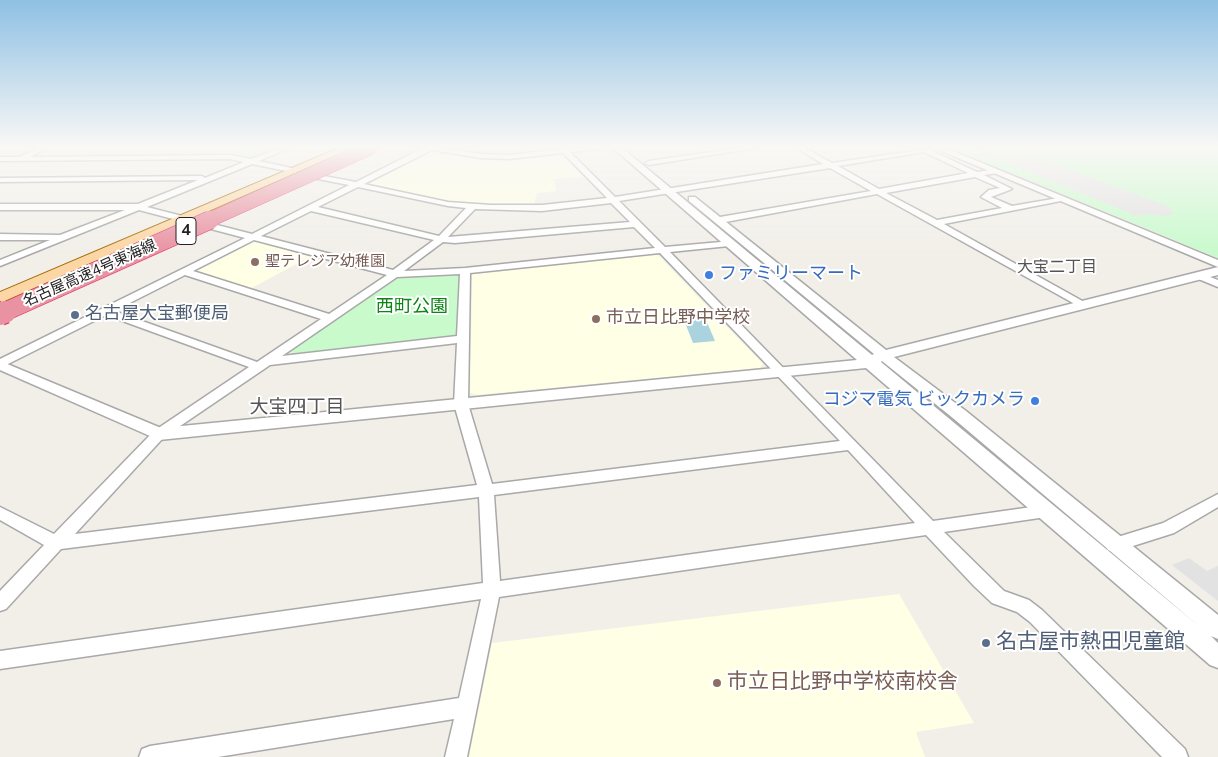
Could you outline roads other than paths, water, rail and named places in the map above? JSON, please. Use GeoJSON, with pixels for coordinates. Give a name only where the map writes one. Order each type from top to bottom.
{"type":"FeatureCollection","features":[{"type":"Feature","properties":{"kind":"highway","name":"名古屋高速4号東海線"},"geometry":{"type":"LineString","coordinates":[[0,300],[272,182]]}},
{"type":"Feature","properties":{"kind":"highway"},"geometry":{"type":"LineString","coordinates":[[170,233],[282,182]]}},
{"type":"Feature","properties":{"kind":"highway","name":"名古屋高速4号東海線"},"geometry":{"type":"LineString","coordinates":[[0,314],[294,182]]}},
{"type":"Feature","properties":{"kind":"main road"},"geometry":{"type":"LineString","coordinates":[[0,300],[267,182]]}},
{"type":"Feature","properties":{"kind":"main road"},"geometry":{"type":"LineString","coordinates":[[0,319],[295,182]]}},
{"type":"Feature","properties":{"kind":"street"},"geometry":{"type":"LineString","coordinates":[[0,263],[199,182]]}},
{"type":"Feature","properties":{"kind":"street"},"geometry":{"type":"LineString","coordinates":[[344,182],[428,201],[473,206],[542,208],[613,200],[722,182]]}},
{"type":"Feature","properties":{"kind":"street"},"geometry":{"type":"LineString","coordinates":[[0,365],[361,182]]}},
{"type":"Feature","properties":{"kind":"street"},"geometry":{"type":"LineString","coordinates":[[596,182],[782,372],[986,587],[998,597],[1023,606],[1036,616],[1177,757]]}},
{"type":"Feature","properties":{"kind":"street"},"geometry":{"type":"LineString","coordinates":[[664,182],[720,220],[1046,511],[1218,657]]}},
{"type":"Feature","properties":{"kind":"street"},"geometry":{"type":"LineString","coordinates":[[667,182],[729,244],[876,359],[960,415],[1114,545],[1218,629]]}},
{"type":"Feature","properties":{"kind":"street"},"geometry":{"type":"LineString","coordinates":[[861,182],[1082,305]]}},
{"type":"Feature","properties":{"kind":"street"},"geometry":{"type":"LineString","coordinates":[[720,220],[931,182]]}},
{"type":"Feature","properties":{"kind":"street"},"geometry":{"type":"LineString","coordinates":[[994,182],[1008,189],[992,192],[985,197],[1012,209]]}},
{"type":"Feature","properties":{"kind":"street"},"geometry":{"type":"LineString","coordinates":[[1021,182],[1218,264]]}},
{"type":"Feature","properties":{"kind":"street"},"geometry":{"type":"LineString","coordinates":[[937,223],[1061,199]]}},
{"type":"Feature","properties":{"kind":"street"},"geometry":{"type":"LineString","coordinates":[[0,603],[159,434],[396,274],[403,266],[441,239],[473,206]]}},
{"type":"Feature","properties":{"kind":"street"},"geometry":{"type":"LineString","coordinates":[[0,207],[138,207],[396,274],[465,271],[729,244]]}},
{"type":"Feature","properties":{"kind":"street"},"geometry":{"type":"LineString","coordinates":[[310,208],[441,239],[467,240],[635,224]]}},
{"type":"Feature","properties":{"kind":"street"},"geometry":{"type":"LineString","coordinates":[[0,237],[65,237]]}},
{"type":"Feature","properties":{"kind":"street"},"geometry":{"type":"LineString","coordinates":[[456,757],[492,590],[486,490],[461,404],[465,271]]}},
{"type":"Feature","properties":{"kind":"street"},"geometry":{"type":"LineString","coordinates":[[0,365],[159,434],[782,372],[876,359],[1218,271]]}},
{"type":"Feature","properties":{"kind":"street"},"geometry":{"type":"LineString","coordinates":[[184,272],[330,318]]}},
{"type":"Feature","properties":{"kind":"street"},"geometry":{"type":"LineString","coordinates":[[1200,276],[1218,284]]}},
{"type":"Feature","properties":{"kind":"street"},"geometry":{"type":"LineString","coordinates":[[105,311],[262,364],[463,339]]}},
{"type":"Feature","properties":{"kind":"street"},"geometry":{"type":"LineString","coordinates":[[0,512],[56,543],[851,445]]}},
{"type":"Feature","properties":{"kind":"street"},"geometry":{"type":"LineString","coordinates":[[1114,545],[1168,528],[1214,507]]}},
{"type":"Feature","properties":{"kind":"street"},"geometry":{"type":"LineString","coordinates":[[0,660],[1046,511]]}},
{"type":"Feature","properties":{"kind":"street"},"geometry":{"type":"LineString","coordinates":[[150,757],[466,707]]}},
{"type":"Feature","properties":{"kind":"water"},"geometry":{"type":"Polygon","coordinates":[[[703,313],[715,341],[693,343],[682,315],[703,313]]]}},
{"type":"Feature","properties":{"kind":"place","name":"聖テレジア幼稚園"},"geometry":{"type":"Point","coordinates":[255,262]}},
{"type":"Feature","properties":{"kind":"place","name":"ファミリーマート"},"geometry":{"type":"Point","coordinates":[709,275]}},
{"type":"Feature","properties":{"kind":"place","name":"名古屋大宝郵便局"},"geometry":{"type":"Point","coordinates":[75,315]}},
{"type":"Feature","properties":{"kind":"place","name":"市立日比野中学校"},"geometry":{"type":"Point","coordinates":[596,319]}},
{"type":"Feature","properties":{"kind":"place","name":"コジマ電気 ビックカメラ"},"geometry":{"type":"Point","coordinates":[1035,401]}},
{"type":"Feature","properties":{"kind":"place","name":"名古屋市熱田児童館"},"geometry":{"type":"Point","coordinates":[986,643]}},
{"type":"Feature","properties":{"kind":"place","name":"市立日比野中学校南校舎"},"geometry":{"type":"Point","coordinates":[717,683]}},
{"type":"Feature","properties":{"kind":"district","name":"大宝二丁目"},"geometry":{"type":"Point","coordinates":[1057,268]}},
{"type":"Feature","properties":{"kind":"district","name":"大宝四丁目"},"geometry":{"type":"Point","coordinates":[297,408]}},
{"type":"Feature","properties":{"kind":"park label","name":"西町公園"},"geometry":{"type":"Point","coordinates":[412,308]}}]}
